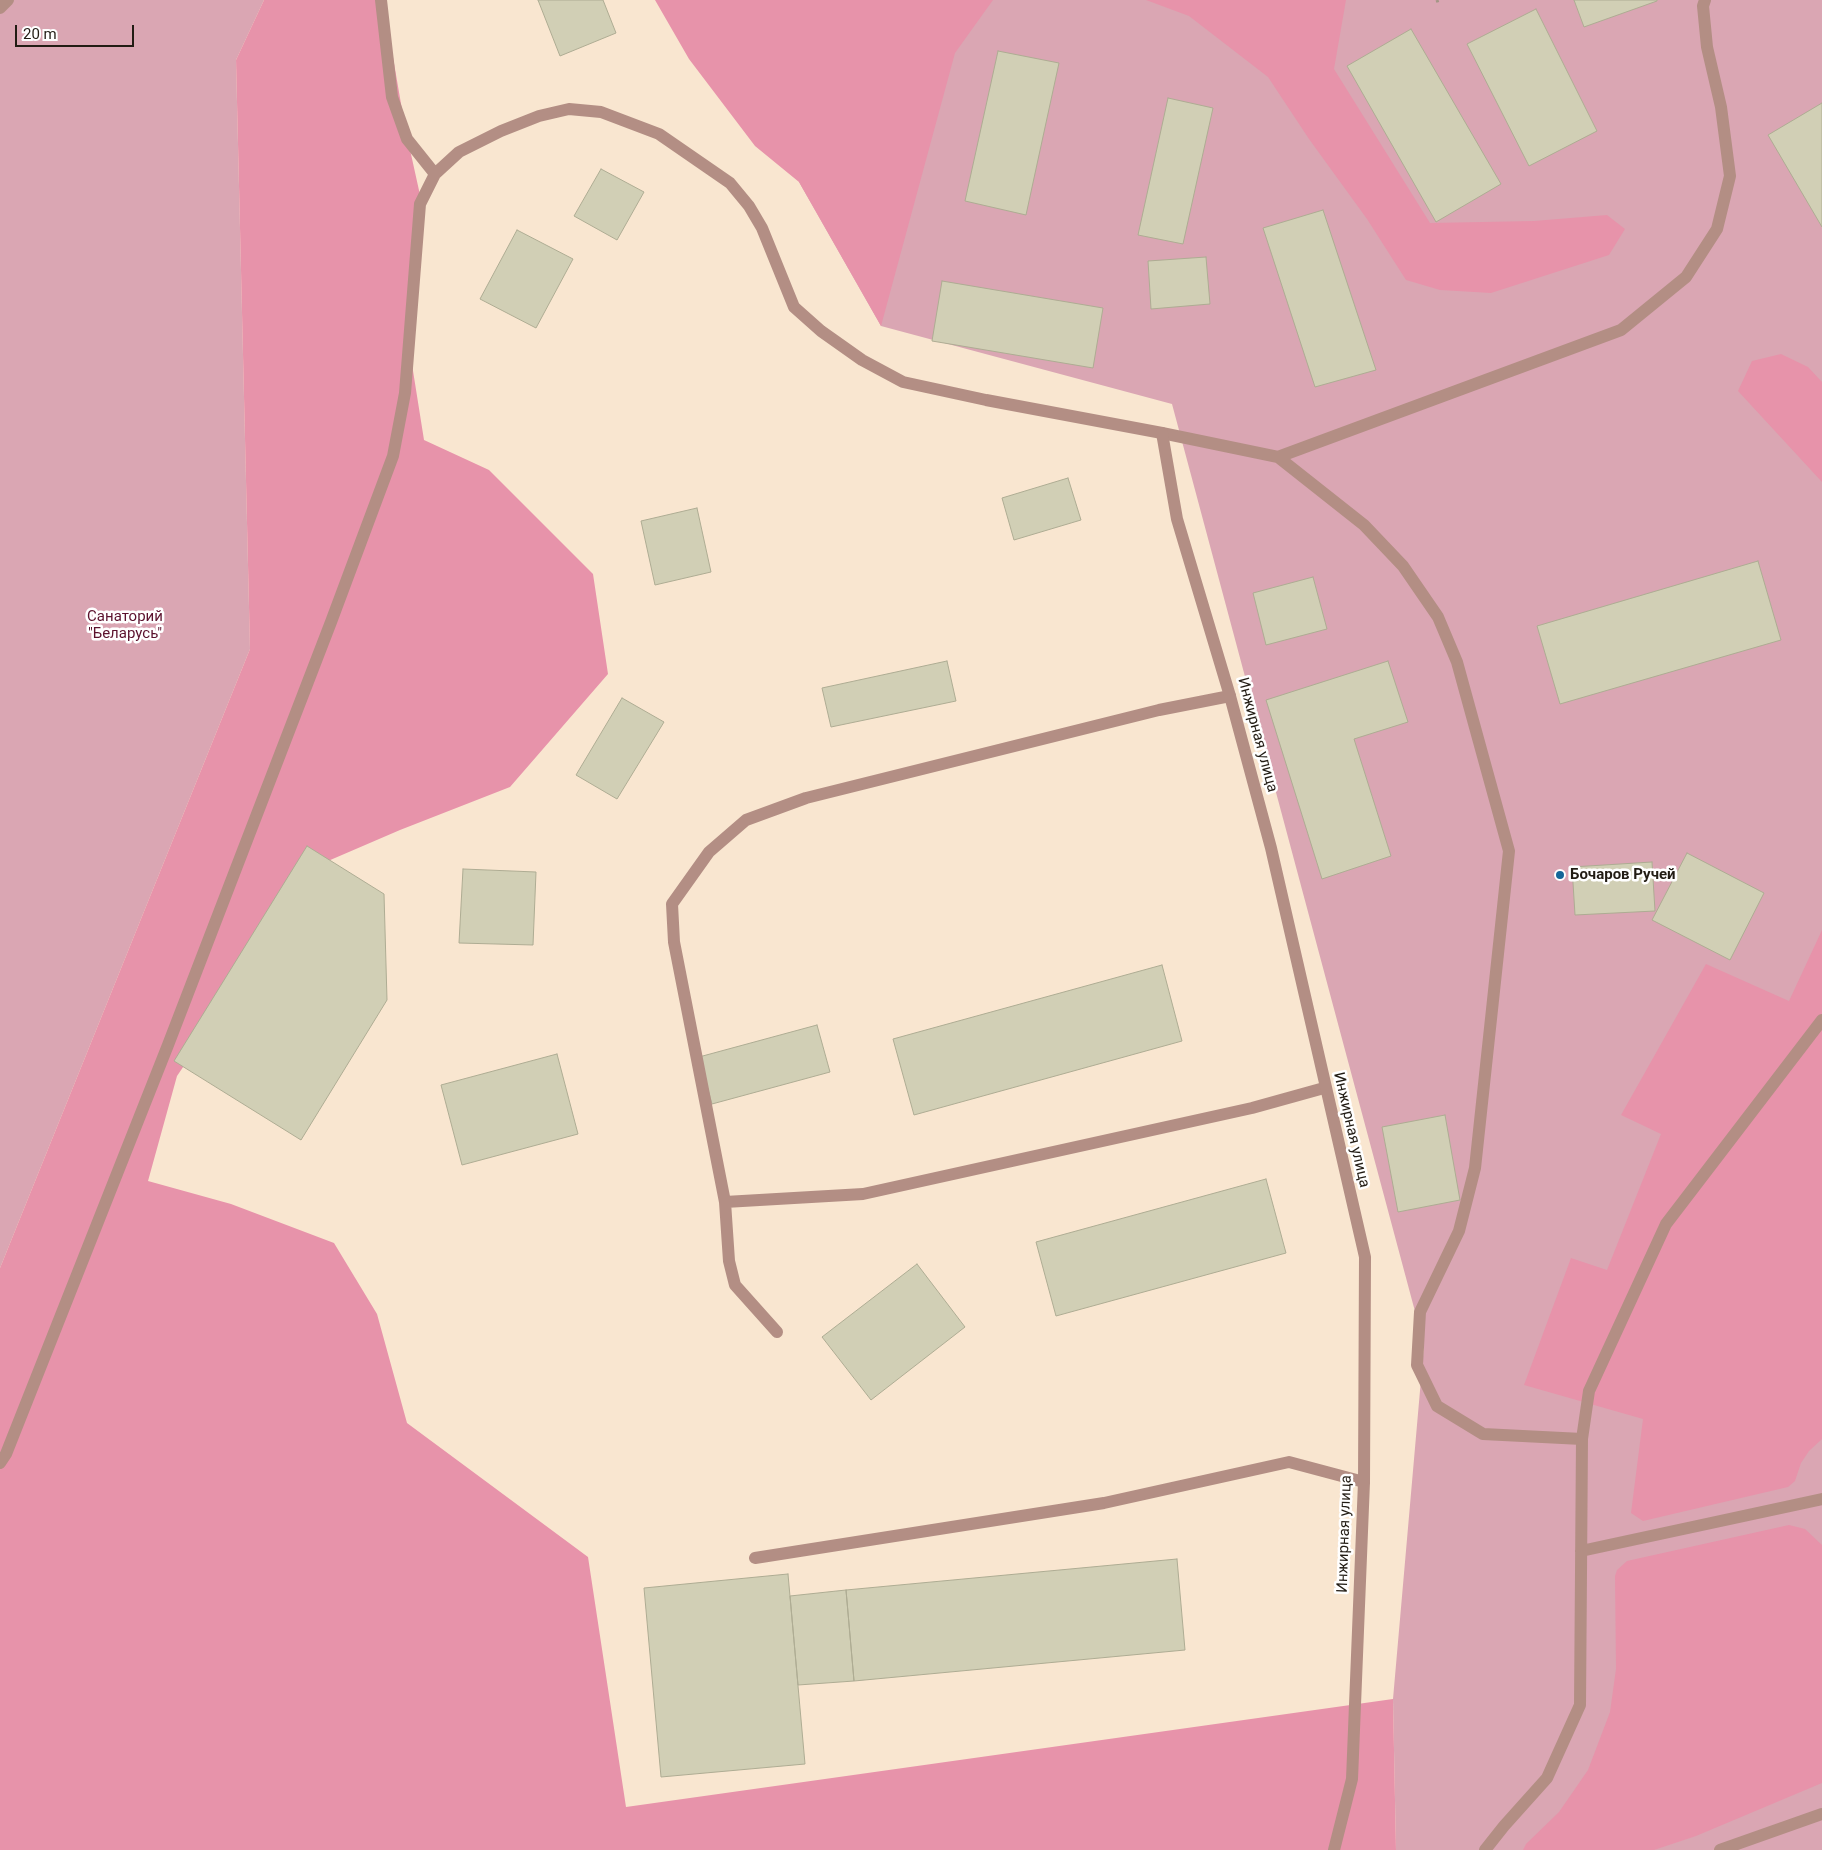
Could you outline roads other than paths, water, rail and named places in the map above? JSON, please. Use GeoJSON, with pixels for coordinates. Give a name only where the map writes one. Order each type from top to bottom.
{"type":"FeatureCollection","features":[{"type":"Feature","properties":{"kind":"street"},"geometry":{"type":"LineString","coordinates":[[0,8],[8,0]]}},
{"type":"Feature","properties":{"kind":"street"},"geometry":{"type":"LineString","coordinates":[[381,0],[392,97],[407,139],[436,174]]}},
{"type":"Feature","properties":{"kind":"street"},"geometry":{"type":"LineString","coordinates":[[1278,457],[1621,330],[1686,277],[1716,229],[1730,176],[1721,107],[1707,47],[1703,6],[1705,0]]}},
{"type":"Feature","properties":{"kind":"street"},"geometry":{"type":"LineString","coordinates":[[0,1463],[6,1454],[172,1036],[393,456],[405,393],[420,204],[436,174],[459,152],[501,131],[540,116],[568,109],[601,112],[659,134],[730,183],[749,206],[762,228],[794,307],[820,331],[862,360],[903,382],[1278,457],[1364,525],[1403,566],[1438,617],[1457,662],[1510,851],[1475,1168],[1459,1232],[1420,1312],[1416,1365],[1436,1406],[1483,1434],[1582,1439]]}},
{"type":"Feature","properties":{"kind":"street","name":"Инжирная улица"},"geometry":{"type":"LineString","coordinates":[[1162,433],[1177,519],[1230,696],[1271,848],[1324,1088],[1365,1257],[1364,1482],[1352,1779],[1334,1850]]}},
{"type":"Feature","properties":{"kind":"street"},"geometry":{"type":"LineString","coordinates":[[777,1332],[735,1285],[729,1261],[725,1202],[674,942],[672,904],[709,852],[746,820],[806,798],[1159,710],[1230,696]]}},
{"type":"Feature","properties":{"kind":"street"},"geometry":{"type":"LineString","coordinates":[[1485,1850],[1547,1778],[1580,1705],[1582,1439],[1589,1391],[1666,1224],[1822,1020]]}},
{"type":"Feature","properties":{"kind":"street"},"geometry":{"type":"LineString","coordinates":[[725,1202],[863,1194],[1252,1108],[1324,1088]]}},
{"type":"Feature","properties":{"kind":"street"},"geometry":{"type":"LineString","coordinates":[[755,1558],[1104,1503],[1289,1462],[1364,1482]]}},
{"type":"Feature","properties":{"kind":"street"},"geometry":{"type":"LineString","coordinates":[[1581,1551],[1822,1499]]}},
{"type":"Feature","properties":{"kind":"street"},"geometry":{"type":"LineString","coordinates":[[1720,1850],[1822,1814]]}},
{"type":"Feature","properties":{"kind":"place","name":"Бочаров Ручей"},"geometry":{"type":"Point","coordinates":[1560,875]}},
{"type":"Feature","properties":{"kind":"park label","name":"Санаторий \"Беларусь\""},"geometry":{"type":"Point","coordinates":[125,626]}}]}
